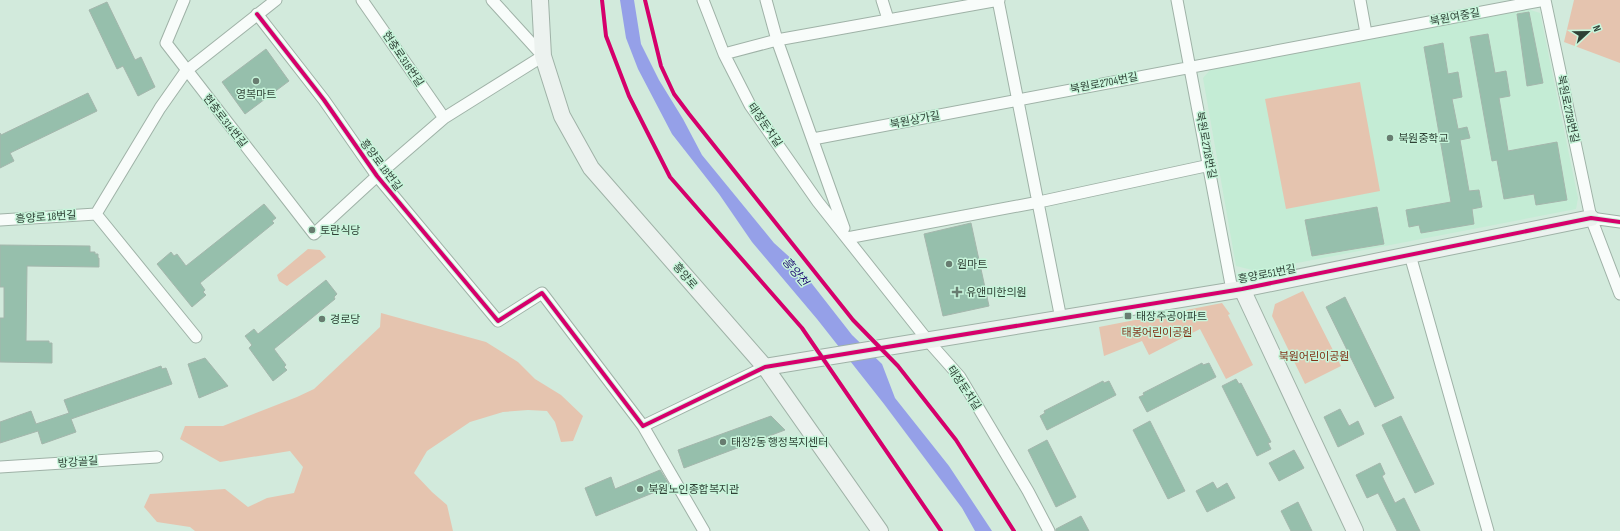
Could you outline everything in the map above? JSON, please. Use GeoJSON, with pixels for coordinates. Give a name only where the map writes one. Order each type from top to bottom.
{"type":"FeatureCollection","features":[{"type":"Feature","properties":{"kind":"street","name":"현충로314번길"},"geometry":{"type":"LineString","coordinates":[[184,0],[166,43],[186,71],[314,234],[377,176]]}},
{"type":"Feature","properties":{"kind":"street"},"geometry":{"type":"LineString","coordinates":[[196,337],[96,214],[156,115],[186,71],[276,0]]}},
{"type":"Feature","properties":{"kind":"street","name":"현충로318번길"},"geometry":{"type":"LineString","coordinates":[[362,0],[444,118]]}},
{"type":"Feature","properties":{"kind":"street"},"geometry":{"type":"LineString","coordinates":[[377,176],[444,118],[543,56],[492,0]]}},
{"type":"Feature","properties":{"kind":"street","name":"흥양로"},"geometry":{"type":"LineString","coordinates":[[540,0],[543,56],[562,116],[591,168],[766,367],[880,531]]}},
{"type":"Feature","properties":{"kind":"street","name":"태장둔치길"},"geometry":{"type":"LineString","coordinates":[[703,0],[724,54],[750,105],[818,202],[847,238],[923,343],[960,377],[1028,491],[1049,531]]}},
{"type":"Feature","properties":{"kind":"street"},"geometry":{"type":"LineString","coordinates":[[766,0],[777,40],[847,238],[1039,202],[1210,166]]}},
{"type":"Feature","properties":{"kind":"street"},"geometry":{"type":"LineString","coordinates":[[882,0],[888,19]]}},
{"type":"Feature","properties":{"kind":"street"},"geometry":{"type":"LineString","coordinates":[[724,54],[777,40],[888,19],[937,5],[999,0],[1017,100],[1039,202],[1061,319]]}},
{"type":"Feature","properties":{"kind":"street","name":"북원로2718번길"},"geometry":{"type":"LineString","coordinates":[[1177,0],[1210,166],[1237,290]]}},
{"type":"Feature","properties":{"kind":"street"},"geometry":{"type":"LineString","coordinates":[[1360,0],[1366,33]]}},
{"type":"Feature","properties":{"kind":"street","name":"북원여중길"},"geometry":{"type":"LineString","coordinates":[[1190,67],[1545,0]]}},
{"type":"Feature","properties":{"kind":"street","name":"북원로2738번길"},"geometry":{"type":"LineString","coordinates":[[1545,0],[1591,218],[1620,294]]}},
{"type":"Feature","properties":{"kind":"street","name":"흥양로 18번길"},"geometry":{"type":"LineString","coordinates":[[257,14],[324,100],[377,176],[498,321],[542,294],[643,426]]}},
{"type":"Feature","properties":{"kind":"street","name":"북원로2704번길"},"geometry":{"type":"LineString","coordinates":[[1017,100],[1190,67]]}},
{"type":"Feature","properties":{"kind":"street","name":"북원상가길"},"geometry":{"type":"LineString","coordinates":[[813,139],[1017,100]]}},
{"type":"Feature","properties":{"kind":"street","name":"흥양로 18번길"},"geometry":{"type":"LineString","coordinates":[[0,220],[96,214]]}},
{"type":"Feature","properties":{"kind":"street","name":"흥양로51번길"},"geometry":{"type":"LineString","coordinates":[[766,367],[923,343],[1237,290],[1591,218],[1620,222]]}},
{"type":"Feature","properties":{"kind":"street"},"geometry":{"type":"LineString","coordinates":[[1410,255],[1488,531]]}},
{"type":"Feature","properties":{"kind":"street","name":"흥양로51번길"},"geometry":{"type":"LineString","coordinates":[[1237,290],[1355,531]]}},
{"type":"Feature","properties":{"kind":"street"},"geometry":{"type":"LineString","coordinates":[[704,531],[643,426],[766,367]]}},
{"type":"Feature","properties":{"kind":"street","name":"방강골길"},"geometry":{"type":"LineString","coordinates":[[0,467],[157,457]]}},
{"type":"Feature","properties":{"kind":"shaded area","name":"북원중학교"},"geometry":{"type":"Polygon","coordinates":[[[1524,8],[1540,13],[1578,198],[1576,209],[1256,271],[1236,266],[1203,78],[1211,69],[1524,8]]]}},
{"type":"Feature","properties":{"kind":"green space"},"geometry":{"type":"Polygon","coordinates":[[[1574,0],[1620,0],[1620,63],[1564,42],[1574,0]]]}},
{"type":"Feature","properties":{"kind":"green space"},"geometry":{"type":"Polygon","coordinates":[[[1360,82],[1380,191],[1286,209],[1265,99],[1360,82]]]}},
{"type":"Feature","properties":{"kind":"green space"},"geometry":{"type":"Polygon","coordinates":[[[308,249],[320,250],[326,257],[287,286],[279,281],[277,275],[308,249]]]}},
{"type":"Feature","properties":{"kind":"green space","name":"북원어린이공원"},"geometry":{"type":"Polygon","coordinates":[[[1303,291],[1341,366],[1305,384],[1272,316],[1275,304],[1303,291]]]}},
{"type":"Feature","properties":{"kind":"green space","name":"태봉어린이공원"},"geometry":{"type":"Polygon","coordinates":[[[1222,303],[1230,314],[1228,315],[1253,365],[1226,379],[1200,329],[1149,355],[1142,341],[1104,356],[1099,327],[1222,303]]]}},
{"type":"Feature","properties":{"kind":"green space"},"geometry":{"type":"Polygon","coordinates":[[[381,313],[486,342],[518,362],[535,379],[561,395],[583,416],[573,441],[561,442],[555,422],[547,411],[528,410],[503,412],[470,422],[427,451],[414,473],[447,505],[453,531],[195,531],[190,527],[157,522],[144,507],[150,494],[225,489],[248,507],[267,498],[294,493],[303,467],[290,451],[220,462],[180,439],[185,426],[223,426],[314,389],[380,327],[381,313]]]}},
{"type":"Feature","properties":{"kind":"water","name":"흥양천"},"geometry":{"type":"Polygon","coordinates":[[[620,0],[634,0],[641,44],[659,80],[683,119],[702,155],[774,243],[795,262],[852,335],[882,364],[895,398],[949,466],[992,531],[975,531],[962,508],[884,404],[817,319],[752,242],[719,194],[672,134],[638,69],[626,38],[620,0]]]}},
{"type":"Feature","properties":{"kind":"building"},"geometry":{"type":"Polygon","coordinates":[[[107,2],[135,60],[141,57],[155,87],[138,96],[123,66],[117,69],[89,10],[107,2]]]}},
{"type":"Feature","properties":{"kind":"building"},"geometry":{"type":"Polygon","coordinates":[[[1529,12],[1543,83],[1527,86],[1517,14],[1529,12]]]}},
{"type":"Feature","properties":{"kind":"building"},"geometry":{"type":"Polygon","coordinates":[[[1488,34],[1495,73],[1506,71],[1510,96],[1499,98],[1508,151],[1557,142],[1567,200],[1536,205],[1534,194],[1504,199],[1497,160],[1492,161],[1470,37],[1488,34]]]}},
{"type":"Feature","properties":{"kind":"building"},"geometry":{"type":"Polygon","coordinates":[[[1443,43],[1448,74],[1458,72],[1462,97],[1452,99],[1458,129],[1467,127],[1470,138],[1460,140],[1469,191],[1479,190],[1482,207],[1472,209],[1474,224],[1421,233],[1419,225],[1409,227],[1406,210],[1451,202],[1424,47],[1443,43]]]}},
{"type":"Feature","properties":{"kind":"building","name":"영복마트"},"geometry":{"type":"Polygon","coordinates":[[[266,49],[289,81],[245,114],[222,82],[266,49]]]}},
{"type":"Feature","properties":{"kind":"building"},"geometry":{"type":"Polygon","coordinates":[[[88,93],[97,111],[10,153],[14,161],[0,168],[0,133],[1,135],[88,93]]]}},
{"type":"Feature","properties":{"kind":"building"},"geometry":{"type":"Polygon","coordinates":[[[264,204],[276,218],[272,221],[274,223],[200,283],[205,290],[203,292],[206,295],[192,307],[157,264],[171,252],[174,256],[177,254],[186,266],[264,204]]]}},
{"type":"Feature","properties":{"kind":"building"},"geometry":{"type":"Polygon","coordinates":[[[1377,207],[1384,244],[1312,256],[1305,220],[1377,207]]]}},
{"type":"Feature","properties":{"kind":"building"},"geometry":{"type":"Polygon","coordinates":[[[971,223],[989,306],[943,316],[924,234],[971,223]]]}},
{"type":"Feature","properties":{"kind":"building"},"geometry":{"type":"Polygon","coordinates":[[[0,245],[90,246],[90,252],[95,252],[95,254],[98,254],[99,267],[27,266],[26,341],[49,341],[49,343],[52,343],[52,363],[0,362],[0,318],[4,318],[4,287],[0,287],[0,245]]]}},
{"type":"Feature","properties":{"kind":"building"},"geometry":{"type":"Polygon","coordinates":[[[326,280],[337,294],[334,297],[335,299],[274,349],[286,365],[284,367],[287,370],[273,381],[249,348],[252,345],[245,336],[254,329],[258,334],[326,280]]]}},
{"type":"Feature","properties":{"kind":"building"},"geometry":{"type":"Polygon","coordinates":[[[1345,297],[1394,398],[1375,407],[1326,307],[1345,297]]]}},
{"type":"Feature","properties":{"kind":"building"},"geometry":{"type":"Polygon","coordinates":[[[205,358],[228,386],[199,398],[188,364],[205,358]]]}},
{"type":"Feature","properties":{"kind":"building"},"geometry":{"type":"Polygon","coordinates":[[[1202,363],[1203,365],[1209,363],[1216,377],[1147,412],[1139,397],[1144,395],[1143,393],[1202,363]]]}},
{"type":"Feature","properties":{"kind":"building"},"geometry":{"type":"Polygon","coordinates":[[[161,366],[162,369],[166,368],[172,384],[71,419],[76,432],[42,444],[38,431],[0,443],[0,422],[31,411],[36,424],[69,413],[64,400],[161,366]]]}},
{"type":"Feature","properties":{"kind":"building"},"geometry":{"type":"Polygon","coordinates":[[[1236,379],[1239,384],[1241,383],[1271,442],[1268,443],[1271,449],[1257,456],[1222,386],[1236,379]]]}},
{"type":"Feature","properties":{"kind":"building"},"geometry":{"type":"Polygon","coordinates":[[[1103,381],[1104,383],[1109,381],[1116,395],[1047,430],[1040,416],[1045,413],[1044,411],[1103,381]]]}},
{"type":"Feature","properties":{"kind":"building"},"geometry":{"type":"Polygon","coordinates":[[[1340,409],[1349,426],[1358,421],[1364,434],[1338,447],[1324,417],[1340,409]]]}},
{"type":"Feature","properties":{"kind":"building"},"geometry":{"type":"Polygon","coordinates":[[[771,416],[785,430],[684,468],[678,450],[771,416]]]}},
{"type":"Feature","properties":{"kind":"building"},"geometry":{"type":"Polygon","coordinates":[[[1401,416],[1434,484],[1415,493],[1382,425],[1401,416]]]}},
{"type":"Feature","properties":{"kind":"building"},"geometry":{"type":"Polygon","coordinates":[[[1150,421],[1185,491],[1168,499],[1133,430],[1150,421]]]}},
{"type":"Feature","properties":{"kind":"building"},"geometry":{"type":"Polygon","coordinates":[[[1047,440],[1076,497],[1056,507],[1028,450],[1047,440]]]}},
{"type":"Feature","properties":{"kind":"building"},"geometry":{"type":"Polygon","coordinates":[[[1294,450],[1304,468],[1279,481],[1269,463],[1294,450]]]}},
{"type":"Feature","properties":{"kind":"building"},"geometry":{"type":"Polygon","coordinates":[[[1380,463],[1385,474],[1382,476],[1395,503],[1404,498],[1420,531],[1397,531],[1378,493],[1367,498],[1356,475],[1380,463]]]}},
{"type":"Feature","properties":{"kind":"building"},"geometry":{"type":"Polygon","coordinates":[[[660,470],[670,486],[596,516],[585,488],[611,477],[615,489],[660,470]]]}},
{"type":"Feature","properties":{"kind":"building"},"geometry":{"type":"Polygon","coordinates":[[[1213,482],[1217,489],[1227,483],[1235,498],[1207,512],[1196,491],[1213,482]]]}},
{"type":"Feature","properties":{"kind":"building"},"geometry":{"type":"Polygon","coordinates":[[[1298,502],[1312,531],[1291,531],[1281,511],[1298,502]]]}},
{"type":"Feature","properties":{"kind":"building"},"geometry":{"type":"Polygon","coordinates":[[[1081,516],[1089,531],[1056,531],[1056,529],[1081,516]]]}},
{"type":"Feature","properties":{"kind":"cycle path"},"geometry":{"type":"LineString","coordinates":[[602,0],[606,36],[629,96],[670,177],[802,328],[941,531]]}},
{"type":"Feature","properties":{"kind":"cycle path"},"geometry":{"type":"LineString","coordinates":[[645,0],[661,66],[674,94],[853,320],[898,366],[956,440],[1014,531]]}},
{"type":"Feature","properties":{"kind":"cycle path"},"geometry":{"type":"LineString","coordinates":[[257,14],[324,100],[377,176],[498,321],[542,293],[643,426],[765,367],[1242,289],[1591,218],[1620,222]]}},
{"type":"Feature","properties":{"kind":"place","name":"영복마트"},"geometry":{"type":"Point","coordinates":[256,81]}},
{"type":"Feature","properties":{"kind":"place","name":"북원중학교"},"geometry":{"type":"Point","coordinates":[1390,138]}},
{"type":"Feature","properties":{"kind":"place","name":"토란식당"},"geometry":{"type":"Point","coordinates":[312,230]}},
{"type":"Feature","properties":{"kind":"place","name":"원마트"},"geometry":{"type":"Point","coordinates":[949,264]}},
{"type":"Feature","properties":{"kind":"place","name":"유앤미한의원"},"geometry":{"type":"Point","coordinates":[957,292]}},
{"type":"Feature","properties":{"kind":"place","name":"태장주공아파트"},"geometry":{"type":"Point","coordinates":[1128,316]}},
{"type":"Feature","properties":{"kind":"place","name":"경로당"},"geometry":{"type":"Point","coordinates":[322,319]}},
{"type":"Feature","properties":{"kind":"place","name":"태장2동 행정복지센터"},"geometry":{"type":"Point","coordinates":[723,442]}},
{"type":"Feature","properties":{"kind":"place","name":"북원노인종합복지관"},"geometry":{"type":"Point","coordinates":[640,489]}}]}
